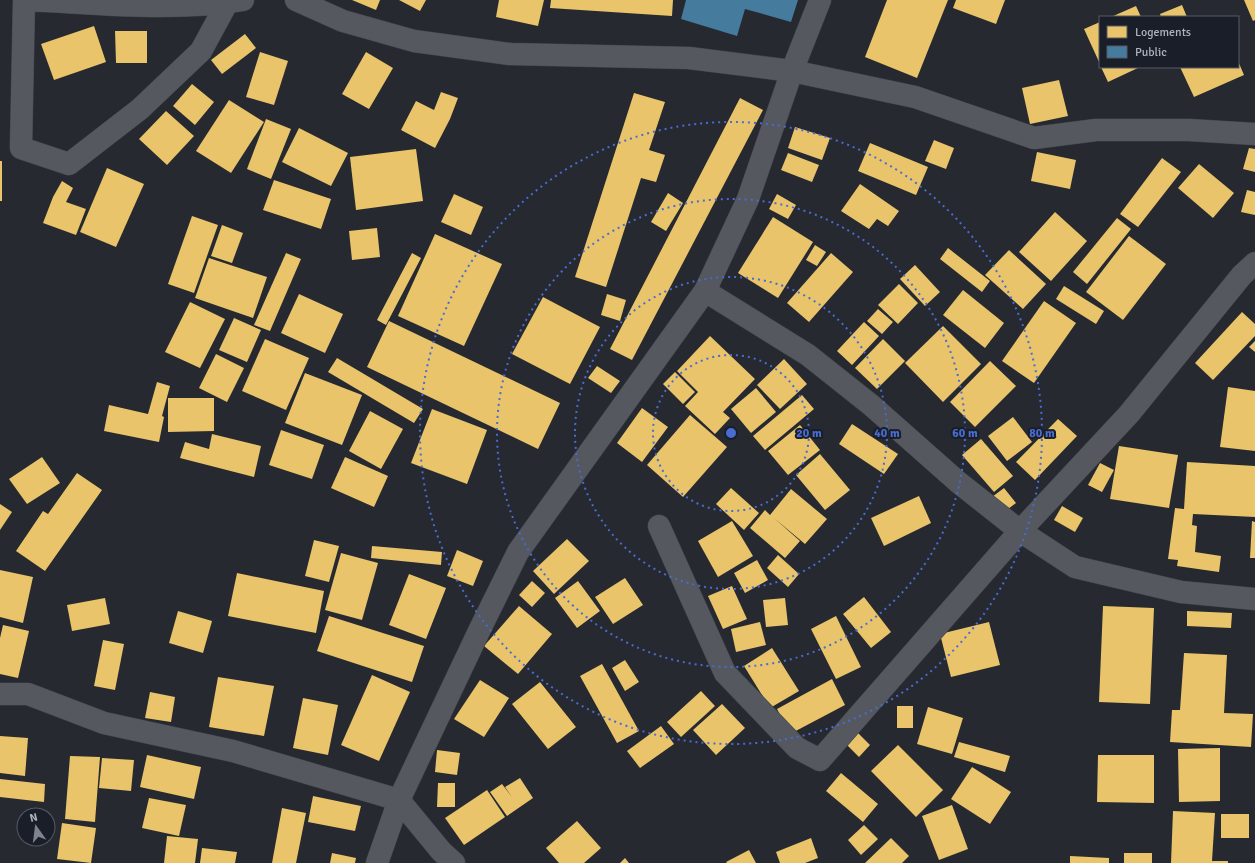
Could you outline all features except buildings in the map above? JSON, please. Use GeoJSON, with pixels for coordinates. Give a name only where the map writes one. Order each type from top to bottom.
{"type":"FeatureCollection","features":[{"type":"Feature","properties":{"kind":"street"},"geometry":{"type":"LineString","coordinates":[[25,0],[166,6],[235,1],[201,51],[140,109],[69,164],[21,148],[25,0]]}},
{"type":"Feature","properties":{"kind":"street"},"geometry":{"type":"LineString","coordinates":[[296,0],[343,21],[414,41],[510,54],[689,58],[792,71],[915,97],[1034,138],[1096,130],[1189,130],[1255,134]]}},
{"type":"Feature","properties":{"kind":"street"},"geometry":{"type":"LineString","coordinates":[[377,863],[399,800],[518,552],[705,291],[748,199],[792,71],[820,0]]}},
{"type":"Feature","properties":{"kind":"street"},"geometry":{"type":"LineString","coordinates":[[660,526],[725,673],[797,748],[820,760],[1020,531],[1129,414],[1242,275],[1255,263]]}},
{"type":"Feature","properties":{"kind":"street"},"geometry":{"type":"LineString","coordinates":[[705,291],[808,355],[871,405],[958,482],[1020,531],[1075,567],[1181,592],[1255,599]]}},
{"type":"Feature","properties":{"kind":"street"},"geometry":{"type":"LineString","coordinates":[[0,694],[28,694],[104,723],[233,751],[399,800],[441,851],[454,863]]}}]}
